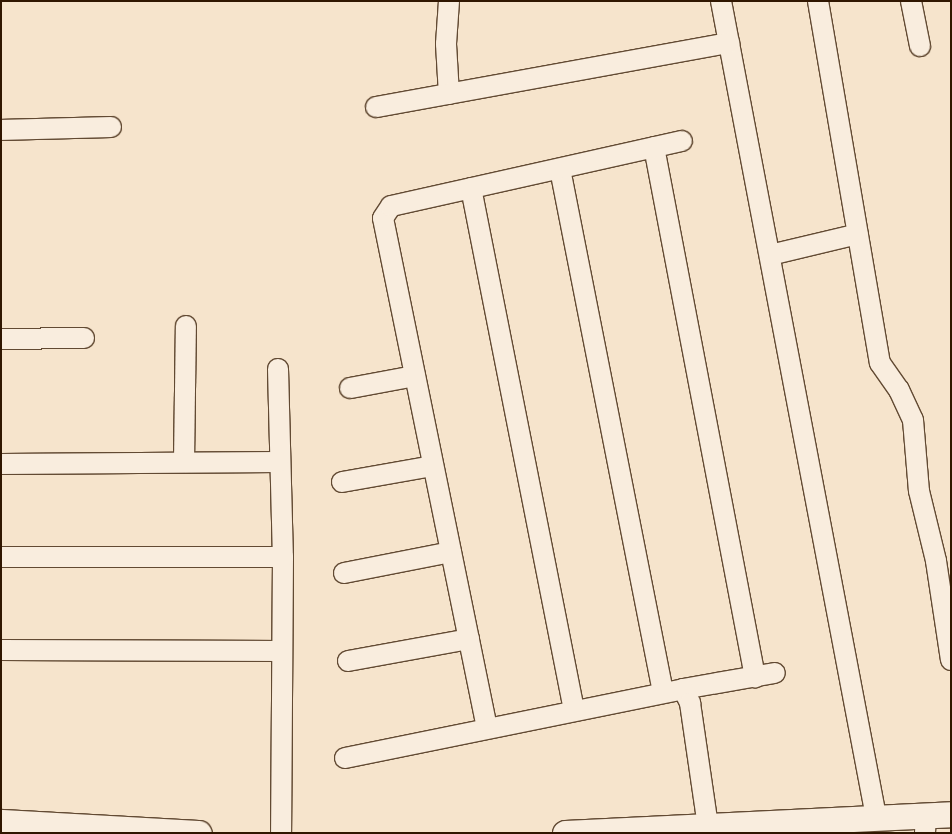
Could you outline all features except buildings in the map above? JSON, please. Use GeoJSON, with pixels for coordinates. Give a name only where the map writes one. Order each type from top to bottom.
{"type":"FeatureCollection","features":[{"type":"Feature","properties":{"kind":"street"},"geometry":{"type":"LineString","coordinates":[[448,1],[446,44],[449,94]]}},
{"type":"Feature","properties":{"kind":"street"},"geometry":{"type":"LineString","coordinates":[[721,1],[770,255],[860,823]]}},
{"type":"Feature","properties":{"kind":"street"},"geometry":{"type":"LineString","coordinates":[[818,1],[880,364],[899,390],[913,420],[919,491],[936,562],[951,660]]}},
{"type":"Feature","properties":{"kind":"street"},"geometry":{"type":"LineString","coordinates":[[911,1],[920,46]]}},
{"type":"Feature","properties":{"kind":"street"},"geometry":{"type":"LineString","coordinates":[[376,107],[729,43]]}},
{"type":"Feature","properties":{"kind":"street"},"geometry":{"type":"LineString","coordinates":[[1,130],[111,127]]}},
{"type":"Feature","properties":{"kind":"street"},"geometry":{"type":"LineString","coordinates":[[487,728],[383,218],[391,206],[682,141]]}},
{"type":"Feature","properties":{"kind":"street"},"geometry":{"type":"LineString","coordinates":[[654,148],[755,677]]}},
{"type":"Feature","properties":{"kind":"street"},"geometry":{"type":"LineString","coordinates":[[560,169],[663,692]]}},
{"type":"Feature","properties":{"kind":"street"},"geometry":{"type":"LineString","coordinates":[[470,188],[574,710]]}},
{"type":"Feature","properties":{"kind":"street"},"geometry":{"type":"LineString","coordinates":[[770,255],[858,234]]}},
{"type":"Feature","properties":{"kind":"street"},"geometry":{"type":"LineString","coordinates":[[184,462],[186,326]]}},
{"type":"Feature","properties":{"kind":"street"},"geometry":{"type":"LineString","coordinates":[[1,339],[84,338]]}},
{"type":"Feature","properties":{"kind":"street"},"geometry":{"type":"LineString","coordinates":[[278,369],[278,462],[283,557],[281,833]]}},
{"type":"Feature","properties":{"kind":"street"},"geometry":{"type":"LineString","coordinates":[[350,388],[415,376]]}},
{"type":"Feature","properties":{"kind":"street"},"geometry":{"type":"LineString","coordinates":[[1,464],[278,462]]}},
{"type":"Feature","properties":{"kind":"street"},"geometry":{"type":"LineString","coordinates":[[342,482],[433,466]]}},
{"type":"Feature","properties":{"kind":"street"},"geometry":{"type":"LineString","coordinates":[[344,573],[451,552]]}},
{"type":"Feature","properties":{"kind":"street"},"geometry":{"type":"LineString","coordinates":[[1,557],[283,557]]}},
{"type":"Feature","properties":{"kind":"street"},"geometry":{"type":"LineString","coordinates":[[348,661],[469,640]]}},
{"type":"Feature","properties":{"kind":"street"},"geometry":{"type":"LineString","coordinates":[[1,650],[282,650]]}},
{"type":"Feature","properties":{"kind":"street"},"geometry":{"type":"LineString","coordinates":[[345,758],[663,692],[775,673]]}},
{"type":"Feature","properties":{"kind":"street"},"geometry":{"type":"LineString","coordinates":[[683,689],[690,703],[709,828]]}},
{"type":"Feature","properties":{"kind":"street"},"geometry":{"type":"LineString","coordinates":[[565,833],[860,823],[925,824],[951,814]]}},
{"type":"Feature","properties":{"kind":"street"},"geometry":{"type":"LineString","coordinates":[[1,822],[78,829],[199,833]]}}]}
